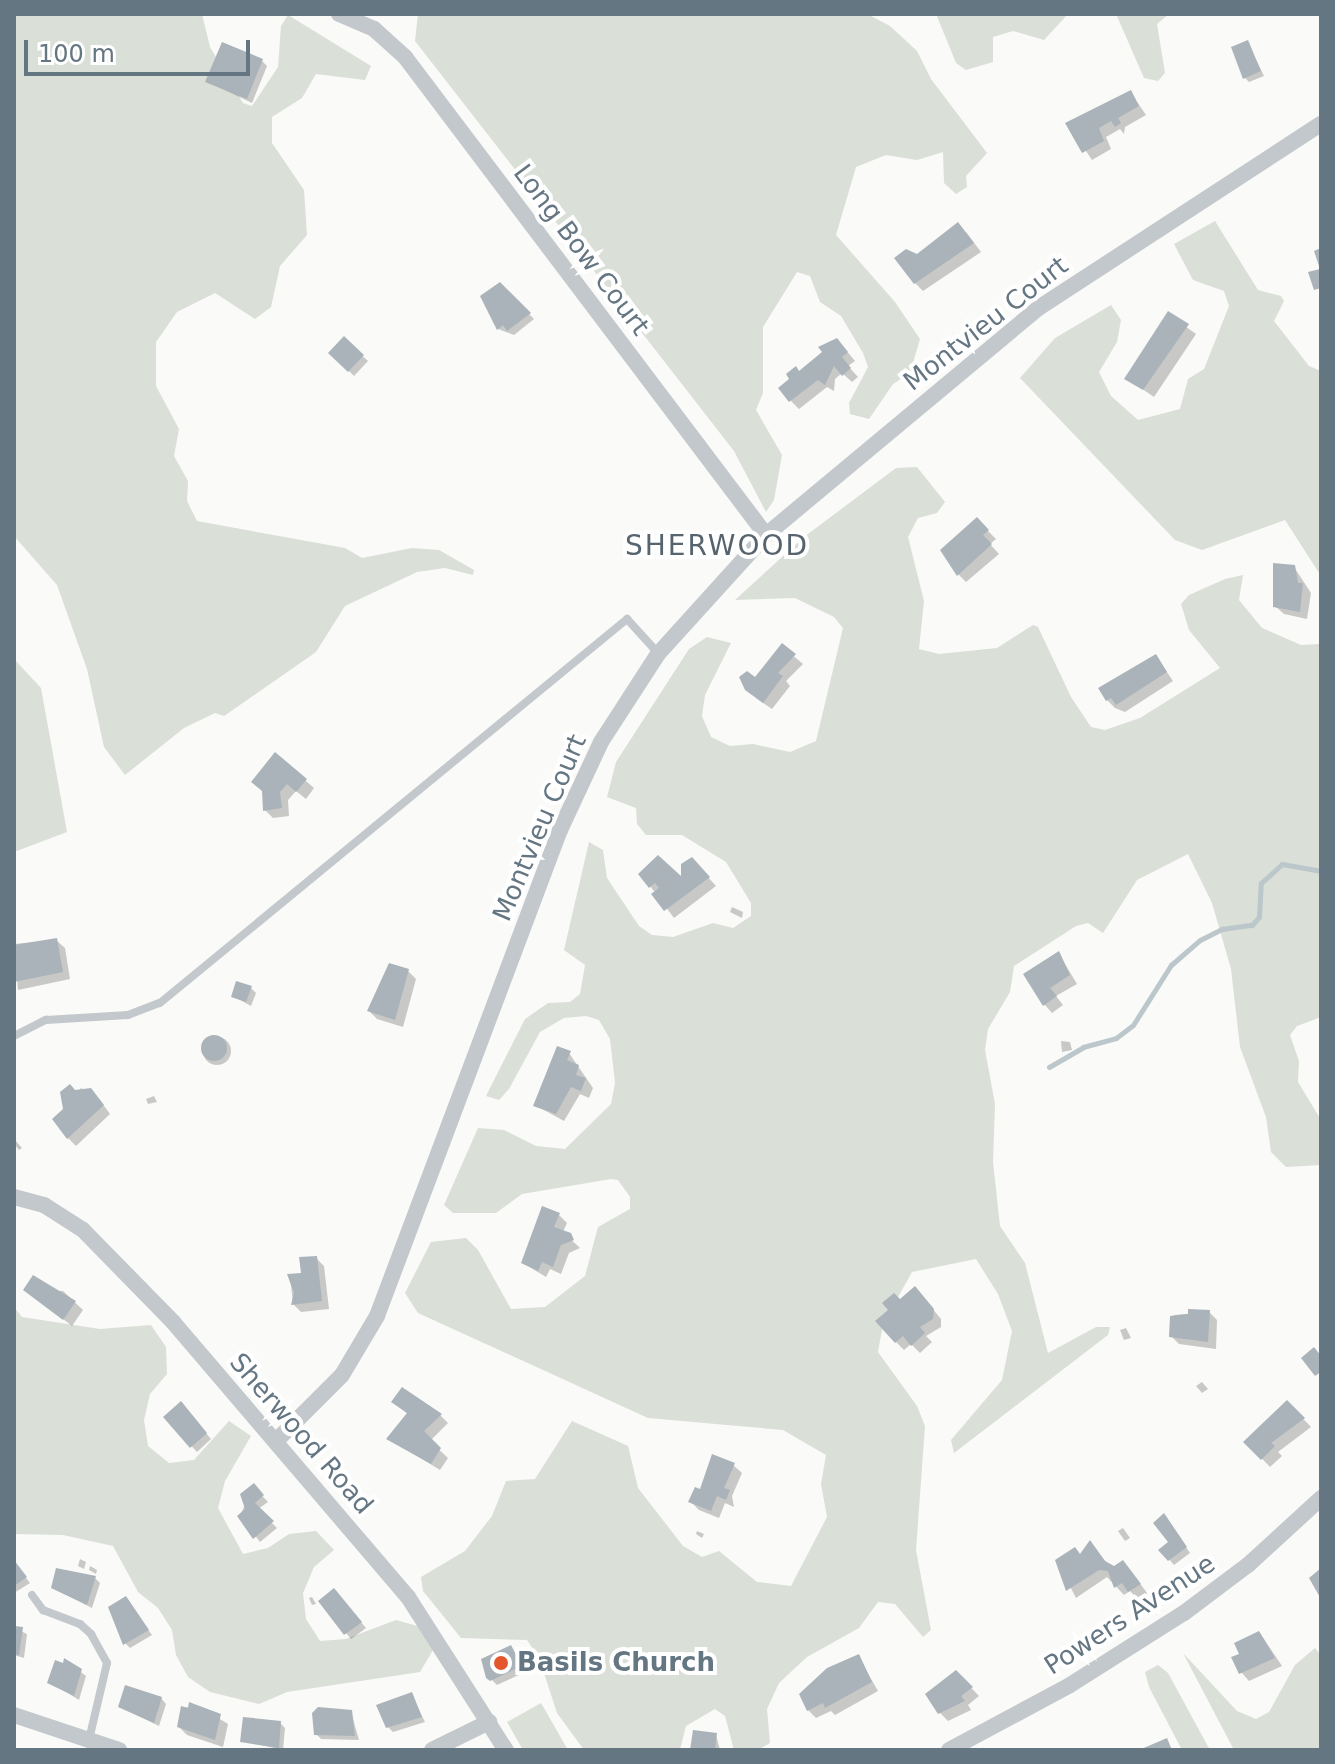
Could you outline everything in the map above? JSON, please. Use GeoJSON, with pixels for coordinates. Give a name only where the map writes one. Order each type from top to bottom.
{"type":"FeatureCollection","features":[{"type":"Feature","properties":{"kind":"street","name":"Long Bow Court"},"geometry":{"type":"LineString","coordinates":[[339,14],[374,29],[405,57],[766,535]]}},
{"type":"Feature","properties":{"kind":"street","name":"Montvieu Court"},"geometry":{"type":"LineString","coordinates":[[276,1441],[331,1390],[377,1316],[560,830],[601,742],[658,654],[766,535],[1040,307],[1321,124]]}},
{"type":"Feature","properties":{"kind":"street","name":"Sherwood Road"},"geometry":{"type":"LineString","coordinates":[[14,1197],[58,1212],[97,1242],[276,1441],[425,1619],[506,1750]]}},
{"type":"Feature","properties":{"kind":"street","name":"Powers Avenue"},"geometry":{"type":"LineString","coordinates":[[949,1750],[1061,1691],[1175,1619],[1248,1565],[1321,1498]]}},
{"type":"Feature","properties":{"kind":"street"},"geometry":{"type":"LineString","coordinates":[[14,1715],[119,1750]]}},
{"type":"Feature","properties":{"kind":"street"},"geometry":{"type":"LineString","coordinates":[[432,1750],[489,1722]]}},
{"type":"Feature","properties":{"kind":"lane"},"geometry":{"type":"LineString","coordinates":[[14,1036],[46,1020],[128,1015],[160,1003],[627,619],[658,654]]}},
{"type":"Feature","properties":{"kind":"lane"},"geometry":{"type":"LineString","coordinates":[[32,1595],[43,1610],[80,1624],[91,1634],[107,1663],[89,1740]]}},
{"type":"Feature","properties":{"kind":"shaded area"},"geometry":{"type":"Polygon","coordinates":[[[14,14],[202,14],[210,47],[243,103],[252,106],[278,67],[281,26],[288,15],[371,66],[365,80],[316,74],[302,98],[272,117],[272,143],[304,190],[307,235],[280,266],[271,307],[255,319],[215,293],[177,312],[156,342],[156,386],[179,429],[174,456],[188,481],[187,501],[197,521],[345,548],[362,558],[412,548],[439,550],[474,570],[473,575],[445,568],[417,572],[345,606],[316,652],[224,716],[215,713],[184,728],[125,775],[104,747],[87,669],[57,585],[14,536],[14,14]]]}},
{"type":"Feature","properties":{"kind":"shaded area"},"geometry":{"type":"Polygon","coordinates":[[[418,14],[867,14],[890,26],[917,51],[931,79],[987,153],[966,176],[967,187],[956,194],[944,183],[943,152],[917,160],[886,155],[856,167],[836,235],[895,302],[920,339],[910,373],[893,384],[869,419],[850,414],[849,403],[868,367],[863,353],[841,316],[820,302],[810,276],[797,272],[763,327],[763,393],[756,410],[782,455],[774,500],[766,512],[734,451],[415,41],[418,14]]]}},
{"type":"Feature","properties":{"kind":"shaded area"},"geometry":{"type":"Polygon","coordinates":[[[936,14],[1068,14],[1044,40],[1013,31],[993,37],[993,62],[966,70],[956,63],[936,14]]]}},
{"type":"Feature","properties":{"kind":"shaded area"},"geometry":{"type":"Polygon","coordinates":[[[1116,14],[1169,14],[1157,24],[1165,73],[1158,81],[1144,78],[1116,14]]]}},
{"type":"Feature","properties":{"kind":"shaded area"},"geometry":{"type":"Polygon","coordinates":[[[1215,221],[1258,290],[1281,296],[1284,301],[1274,321],[1309,366],[1321,371],[1321,576],[1285,520],[1202,550],[1175,540],[1020,378],[1055,338],[1111,305],[1121,320],[1117,342],[1099,372],[1111,396],[1138,420],[1180,409],[1188,379],[1204,369],[1229,306],[1224,291],[1193,280],[1174,244],[1215,221]]]}},
{"type":"Feature","properties":{"kind":"shaded area"},"geometry":{"type":"Polygon","coordinates":[[[917,467],[945,502],[937,513],[918,518],[908,537],[924,601],[919,649],[939,654],[997,648],[1033,625],[1038,627],[1071,697],[1091,727],[1105,730],[1140,718],[1220,668],[1189,630],[1181,604],[1189,595],[1225,579],[1243,575],[1239,600],[1262,628],[1301,645],[1321,644],[1321,1017],[1297,1026],[1290,1035],[1299,1061],[1298,1082],[1321,1120],[1321,1165],[1286,1167],[1271,1152],[1266,1117],[1240,1047],[1231,969],[1212,903],[1188,854],[1137,880],[1103,933],[1088,923],[1076,926],[1014,966],[1010,992],[988,1029],[985,1050],[995,1104],[993,1162],[1000,1226],[1025,1263],[1048,1353],[1096,1327],[1110,1327],[1108,1335],[954,1453],[951,1440],[1002,1380],[1012,1331],[998,1294],[976,1259],[912,1272],[883,1324],[878,1352],[917,1406],[925,1426],[916,1550],[931,1630],[923,1637],[895,1604],[878,1602],[859,1628],[807,1657],[779,1683],[767,1709],[770,1743],[758,1750],[734,1750],[725,1716],[715,1709],[686,1726],[680,1750],[584,1750],[557,1713],[539,1658],[527,1640],[461,1638],[423,1591],[421,1577],[465,1551],[492,1516],[506,1481],[535,1479],[572,1421],[628,1446],[638,1488],[683,1546],[702,1557],[719,1551],[757,1582],[791,1586],[827,1517],[821,1484],[826,1455],[783,1430],[648,1418],[418,1313],[405,1293],[431,1242],[466,1238],[478,1250],[511,1309],[545,1307],[585,1276],[598,1227],[630,1209],[630,1197],[618,1180],[611,1179],[522,1194],[496,1213],[453,1213],[444,1205],[478,1128],[504,1130],[536,1146],[565,1149],[611,1104],[615,1083],[610,1039],[599,1020],[586,1016],[564,1018],[540,1032],[509,1089],[499,1100],[486,1096],[525,1019],[548,1003],[570,1002],[580,994],[585,965],[564,950],[589,842],[603,850],[607,878],[639,926],[652,935],[673,937],[713,923],[733,928],[751,916],[751,903],[726,862],[682,835],[646,835],[637,824],[636,808],[607,797],[616,762],[689,649],[707,637],[731,643],[705,695],[702,716],[711,737],[730,746],[753,744],[790,752],[816,741],[843,628],[834,617],[795,598],[735,600],[804,537],[896,468],[917,467]]]}},
{"type":"Feature","properties":{"kind":"shaded area"},"geometry":{"type":"Polygon","coordinates":[[[14,659],[41,688],[67,832],[14,852],[14,659]]]}},
{"type":"Feature","properties":{"kind":"shaded area"},"geometry":{"type":"Polygon","coordinates":[[[14,1307],[22,1317],[100,1329],[151,1325],[166,1347],[167,1374],[150,1394],[144,1420],[148,1446],[169,1463],[194,1460],[229,1421],[251,1436],[225,1481],[218,1508],[243,1554],[268,1548],[289,1534],[316,1531],[334,1550],[314,1567],[303,1593],[306,1619],[320,1641],[346,1639],[396,1620],[421,1627],[433,1650],[420,1672],[287,1692],[259,1704],[210,1692],[188,1677],[176,1655],[172,1630],[158,1608],[138,1592],[113,1546],[63,1535],[14,1534],[14,1307]]]}},
{"type":"Feature","properties":{"kind":"shaded area"},"geometry":{"type":"Polygon","coordinates":[[[1315,1648],[1321,1655],[1321,1750],[1234,1750],[1183,1653],[1237,1711],[1256,1719],[1269,1712],[1295,1665],[1315,1648]]]}},
{"type":"Feature","properties":{"kind":"shaded area"},"geometry":{"type":"Polygon","coordinates":[[[1158,1665],[1168,1673],[1210,1750],[1182,1750],[1149,1687],[1145,1672],[1158,1665]]]}},
{"type":"Feature","properties":{"kind":"shaded area"},"geometry":{"type":"Polygon","coordinates":[[[541,1703],[568,1750],[523,1750],[507,1722],[541,1703]]]}},
{"type":"Feature","properties":{"kind":"building"},"geometry":{"type":"Polygon","coordinates":[[[1248,40],[1261,71],[1243,79],[1231,47],[1248,40]]]}},
{"type":"Feature","properties":{"kind":"building"},"geometry":{"type":"Polygon","coordinates":[[[222,42],[263,59],[247,99],[205,82],[222,42]]]}},
{"type":"Feature","properties":{"kind":"building"},"geometry":{"type":"Polygon","coordinates":[[[1131,90],[1139,106],[1118,118],[1121,123],[1115,127],[1111,121],[1099,128],[1104,141],[1082,153],[1065,123],[1131,90]]]}},
{"type":"Feature","properties":{"kind":"building"},"geometry":{"type":"Polygon","coordinates":[[[958,222],[974,243],[914,284],[894,258],[906,249],[917,254],[958,222]]]}},
{"type":"Feature","properties":{"kind":"building"},"geometry":{"type":"Polygon","coordinates":[[[1321,248],[1321,288],[1314,290],[1308,272],[1320,269],[1314,251],[1321,248]]]}},
{"type":"Feature","properties":{"kind":"building"},"geometry":{"type":"Polygon","coordinates":[[[500,282],[531,313],[507,331],[503,325],[497,330],[480,296],[500,282]]]}},
{"type":"Feature","properties":{"kind":"building"},"geometry":{"type":"Polygon","coordinates":[[[1168,311],[1189,324],[1143,390],[1124,379],[1168,311]]]}},
{"type":"Feature","properties":{"kind":"building"},"geometry":{"type":"Polygon","coordinates":[[[344,336],[364,355],[348,372],[328,353],[344,336]]]}},
{"type":"Feature","properties":{"kind":"building"},"geometry":{"type":"Polygon","coordinates":[[[837,338],[848,352],[842,357],[851,368],[842,376],[834,366],[825,385],[818,380],[789,402],[778,388],[789,379],[786,374],[796,366],[799,371],[822,352],[818,347],[837,338]]]}},
{"type":"Feature","properties":{"kind":"building"},"geometry":{"type":"Polygon","coordinates":[[[977,517],[989,530],[983,535],[992,544],[957,576],[940,550],[977,517]]]}},
{"type":"Feature","properties":{"kind":"building"},"geometry":{"type":"Polygon","coordinates":[[[1273,563],[1295,565],[1298,583],[1303,583],[1300,612],[1273,607],[1273,563]]]}},
{"type":"Feature","properties":{"kind":"building"},"geometry":{"type":"Polygon","coordinates":[[[782,643],[796,654],[778,673],[783,676],[763,703],[745,690],[739,677],[747,671],[755,677],[782,643]]]}},
{"type":"Feature","properties":{"kind":"building"},"geometry":{"type":"Polygon","coordinates":[[[1156,654],[1167,672],[1116,705],[1111,698],[1106,701],[1098,688],[1156,654]]]}},
{"type":"Feature","properties":{"kind":"building"},"geometry":{"type":"Polygon","coordinates":[[[275,752],[307,779],[296,792],[287,784],[280,792],[282,808],[263,811],[262,791],[251,782],[275,752]]]}},
{"type":"Feature","properties":{"kind":"building"},"geometry":{"type":"Polygon","coordinates":[[[658,855],[681,876],[681,864],[692,857],[710,877],[664,911],[651,894],[659,888],[655,883],[649,888],[638,874],[658,855]]]}},
{"type":"Feature","properties":{"kind":"building"},"geometry":{"type":"Polygon","coordinates":[[[57,938],[63,972],[14,982],[14,945],[57,938]]]}},
{"type":"Feature","properties":{"kind":"building"},"geometry":{"type":"Polygon","coordinates":[[[1059,951],[1070,975],[1050,988],[1057,996],[1043,1006],[1023,974],[1059,951]]]}},
{"type":"Feature","properties":{"kind":"building"},"geometry":{"type":"Polygon","coordinates":[[[389,963],[409,969],[395,1020],[367,1011],[389,963]]]}},
{"type":"Feature","properties":{"kind":"building"},"geometry":{"type":"Polygon","coordinates":[[[236,981],[252,986],[246,1002],[231,997],[236,981]]]}},
{"type":"Feature","properties":{"kind":"building"},"geometry":{"type":"Polygon","coordinates":[[[214,1035],[224,1038],[227,1048],[224,1058],[214,1061],[204,1058],[201,1048],[204,1038],[214,1035]]]}},
{"type":"Feature","properties":{"kind":"building"},"geometry":{"type":"Polygon","coordinates":[[[557,1046],[571,1051],[567,1060],[579,1065],[576,1075],[586,1078],[581,1091],[571,1087],[556,1114],[533,1106],[557,1046]]]}},
{"type":"Feature","properties":{"kind":"building"},"geometry":{"type":"Polygon","coordinates":[[[70,1084],[75,1090],[91,1088],[104,1105],[67,1139],[52,1119],[63,1109],[60,1092],[70,1084]]]}},
{"type":"Feature","properties":{"kind":"building"},"geometry":{"type":"Polygon","coordinates":[[[542,1206],[560,1213],[554,1227],[571,1233],[574,1240],[561,1245],[553,1267],[542,1262],[538,1271],[521,1263],[542,1206]]]}},
{"type":"Feature","properties":{"kind":"building"},"geometry":{"type":"Polygon","coordinates":[[[317,1256],[322,1301],[291,1305],[294,1293],[287,1274],[301,1273],[299,1257],[317,1256]]]}},
{"type":"Feature","properties":{"kind":"building"},"geometry":{"type":"Polygon","coordinates":[[[33,1275],[76,1301],[63,1320],[23,1290],[33,1275]]]}},
{"type":"Feature","properties":{"kind":"building"},"geometry":{"type":"Polygon","coordinates":[[[915,1286],[934,1309],[933,1319],[920,1327],[925,1333],[911,1346],[903,1336],[895,1343],[875,1321],[888,1310],[882,1303],[894,1293],[900,1299],[915,1286]]]}},
{"type":"Feature","properties":{"kind":"building"},"geometry":{"type":"Polygon","coordinates":[[[1188,1309],[1210,1310],[1208,1342],[1169,1337],[1170,1316],[1188,1314],[1188,1309]]]}},
{"type":"Feature","properties":{"kind":"building"},"geometry":{"type":"Polygon","coordinates":[[[1314,1347],[1321,1356],[1321,1372],[1315,1376],[1301,1358],[1314,1347]]]}},
{"type":"Feature","properties":{"kind":"building"},"geometry":{"type":"Polygon","coordinates":[[[402,1387],[442,1414],[424,1431],[441,1448],[431,1464],[386,1439],[407,1413],[391,1402],[402,1387]]]}},
{"type":"Feature","properties":{"kind":"building"},"geometry":{"type":"Polygon","coordinates":[[[1287,1400],[1305,1418],[1271,1443],[1275,1446],[1261,1460],[1243,1442],[1287,1400]]]}},
{"type":"Feature","properties":{"kind":"building"},"geometry":{"type":"Polygon","coordinates":[[[181,1401],[207,1433],[190,1448],[163,1417],[181,1401]]]}},
{"type":"Feature","properties":{"kind":"building"},"geometry":{"type":"Polygon","coordinates":[[[712,1454],[735,1463],[724,1488],[730,1490],[726,1500],[717,1496],[711,1511],[688,1502],[695,1487],[700,1489],[712,1454]]]}},
{"type":"Feature","properties":{"kind":"building"},"geometry":{"type":"Polygon","coordinates":[[[254,1483],[264,1495],[255,1503],[274,1521],[253,1539],[237,1516],[245,1509],[240,1494],[254,1483]]]}},
{"type":"Feature","properties":{"kind":"building"},"geometry":{"type":"Polygon","coordinates":[[[1164,1513],[1187,1547],[1168,1561],[1158,1550],[1168,1542],[1153,1523],[1164,1513]]]}},
{"type":"Feature","properties":{"kind":"building"},"geometry":{"type":"Polygon","coordinates":[[[1090,1540],[1105,1561],[1114,1566],[1123,1560],[1141,1584],[1128,1592],[1122,1583],[1114,1588],[1108,1571],[1099,1570],[1066,1591],[1055,1560],[1075,1547],[1080,1554],[1090,1540]]]}},
{"type":"Feature","properties":{"kind":"building"},"geometry":{"type":"Polygon","coordinates":[[[14,1560],[27,1577],[14,1586],[14,1560]]]}},
{"type":"Feature","properties":{"kind":"building"},"geometry":{"type":"Polygon","coordinates":[[[56,1568],[96,1576],[87,1605],[51,1588],[56,1568]]]}},
{"type":"Feature","properties":{"kind":"building"},"geometry":{"type":"Polygon","coordinates":[[[1321,1568],[1321,1599],[1309,1578],[1321,1568]]]}},
{"type":"Feature","properties":{"kind":"building"},"geometry":{"type":"Polygon","coordinates":[[[334,1588],[362,1622],[344,1635],[318,1601],[334,1588]]]}},
{"type":"Feature","properties":{"kind":"building"},"geometry":{"type":"Polygon","coordinates":[[[126,1596],[149,1630],[123,1645],[108,1607],[126,1596]]]}},
{"type":"Feature","properties":{"kind":"building"},"geometry":{"type":"Polygon","coordinates":[[[14,1626],[23,1627],[19,1655],[14,1654],[14,1626]]]}},
{"type":"Feature","properties":{"kind":"building"},"geometry":{"type":"Polygon","coordinates":[[[1259,1631],[1275,1658],[1239,1674],[1231,1657],[1239,1654],[1234,1643],[1259,1631]]]}},
{"type":"Feature","properties":{"kind":"building","name":"Basils Church"},"geometry":{"type":"Polygon","coordinates":[[[511,1645],[522,1666],[490,1681],[486,1678],[481,1659],[511,1645]]]}},
{"type":"Feature","properties":{"kind":"building"},"geometry":{"type":"Polygon","coordinates":[[[859,1654],[872,1682],[825,1708],[823,1703],[807,1711],[799,1694],[827,1668],[859,1654]]]}},
{"type":"Feature","properties":{"kind":"building"},"geometry":{"type":"Polygon","coordinates":[[[64,1658],[82,1669],[74,1696],[47,1683],[55,1660],[63,1663],[64,1658]]]}},
{"type":"Feature","properties":{"kind":"building"},"geometry":{"type":"Polygon","coordinates":[[[956,1670],[973,1687],[961,1696],[965,1701],[938,1714],[925,1694],[956,1670]]]}},
{"type":"Feature","properties":{"kind":"building"},"geometry":{"type":"Polygon","coordinates":[[[125,1685],[162,1697],[154,1723],[118,1707],[125,1685]]]}},
{"type":"Feature","properties":{"kind":"building"},"geometry":{"type":"Polygon","coordinates":[[[412,1692],[422,1717],[386,1728],[376,1705],[412,1692]]]}},
{"type":"Feature","properties":{"kind":"building"},"geometry":{"type":"Polygon","coordinates":[[[189,1702],[221,1714],[215,1740],[177,1727],[181,1706],[188,1708],[189,1702]]]}},
{"type":"Feature","properties":{"kind":"building"},"geometry":{"type":"Polygon","coordinates":[[[318,1707],[352,1710],[355,1736],[314,1735],[312,1713],[318,1707]]]}},
{"type":"Feature","properties":{"kind":"building"},"geometry":{"type":"Polygon","coordinates":[[[243,1717],[281,1721],[279,1748],[240,1742],[243,1717]]]}},
{"type":"Feature","properties":{"kind":"building"},"geometry":{"type":"Polygon","coordinates":[[[693,1730],[717,1733],[715,1750],[690,1750],[693,1730]]]}},
{"type":"Feature","properties":{"kind":"building"},"geometry":{"type":"Polygon","coordinates":[[[1167,1738],[1172,1750],[1139,1750],[1167,1738]]]}},
{"type":"Feature","properties":{"kind":"waterway"},"geometry":{"type":"LineString","coordinates":[[1049,1067],[1083,1047],[1116,1038],[1133,1025],[1171,965],[1200,940],[1222,929],[1252,925],[1259,917],[1261,883],[1282,864],[1321,871]]}},
{"type":"Feature","properties":{"kind":"place","name":"Basils Church"},"geometry":{"type":"Point","coordinates":[501,1663]}},
{"type":"Feature","properties":{"kind":"district","name":"SHERWOOD"},"geometry":{"type":"Point","coordinates":[717,546]}}]}
